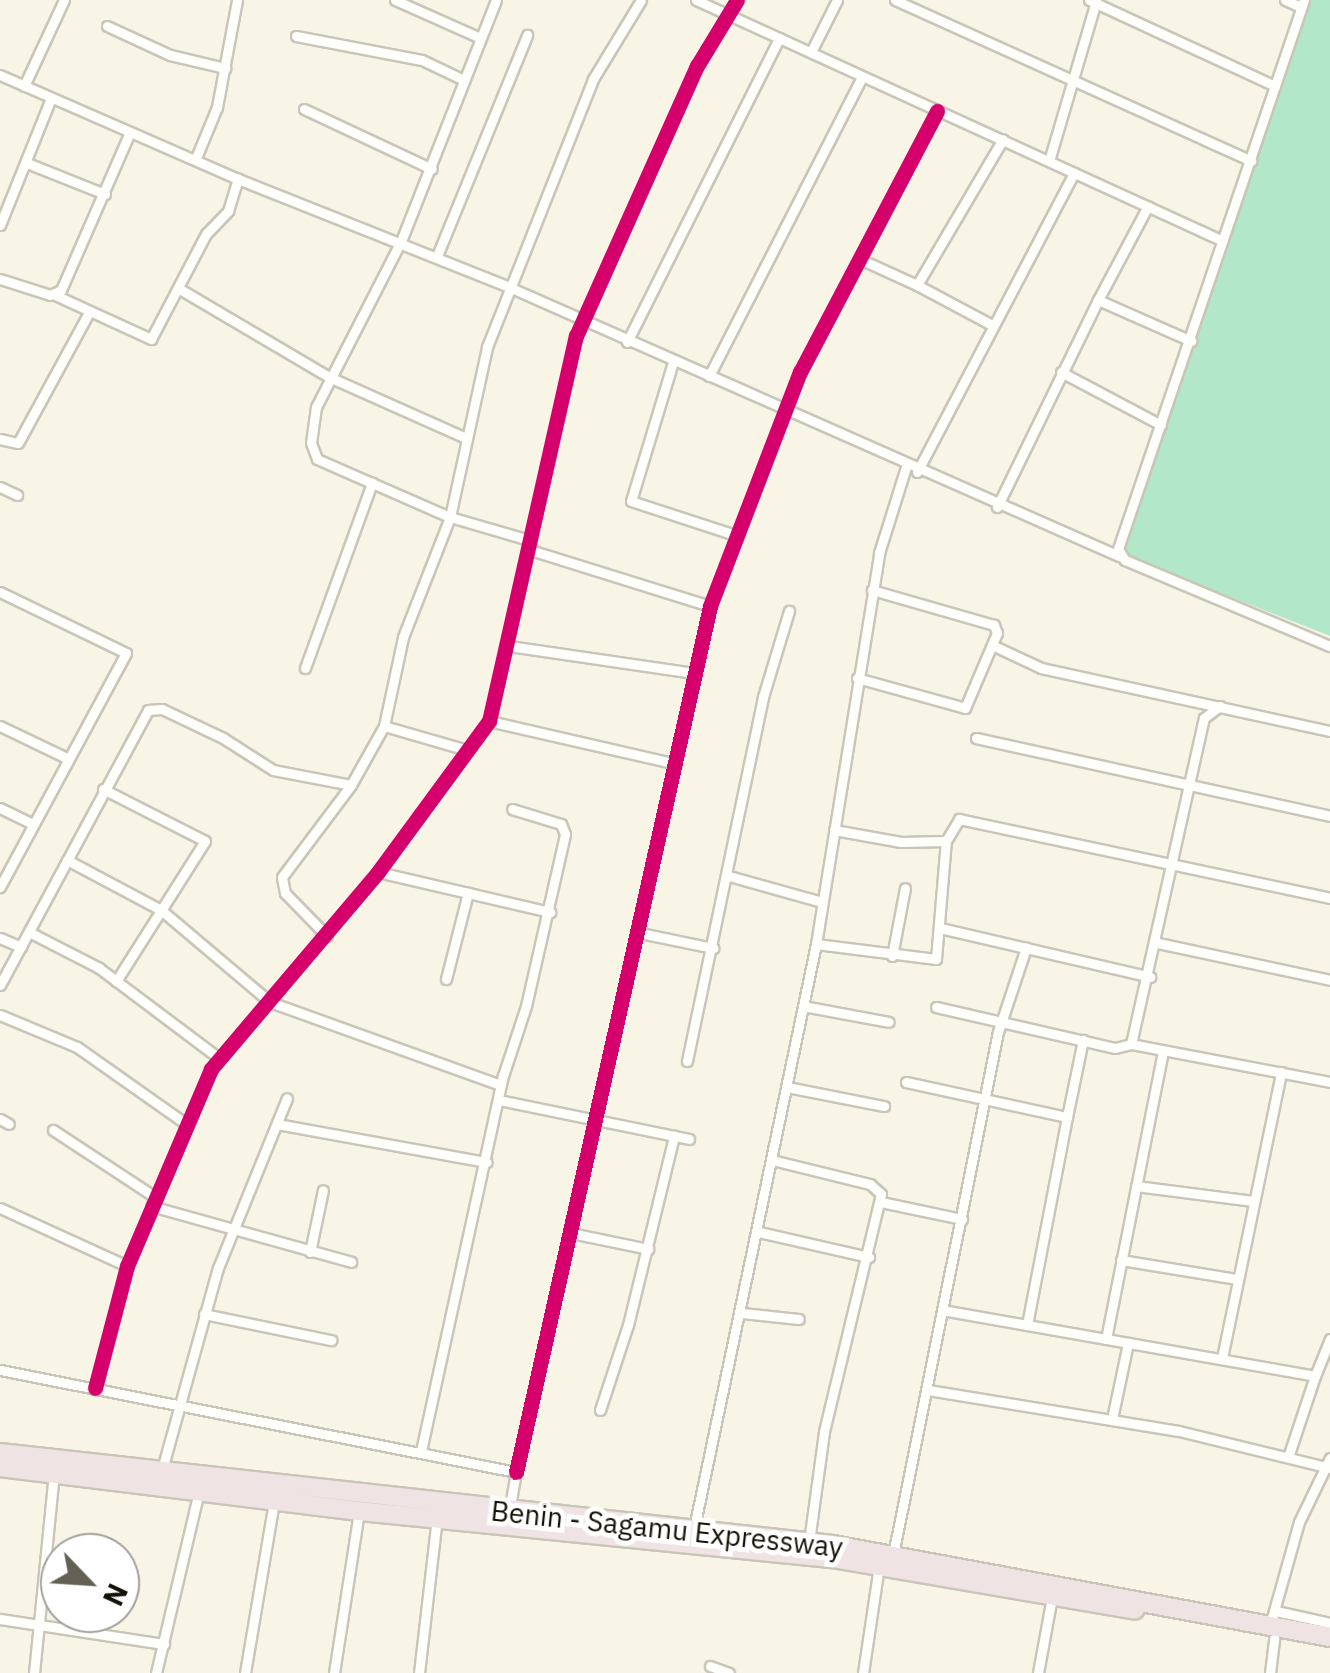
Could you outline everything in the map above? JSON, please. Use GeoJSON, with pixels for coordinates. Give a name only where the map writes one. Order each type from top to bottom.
{"type":"FeatureCollection","features":[{"type":"Feature","properties":{"kind":"highway","name":"Benin - Sagamu Expressway"},"geometry":{"type":"LineString","coordinates":[[0,1452],[508,1513],[809,1542],[886,1560],[1330,1637]]}},
{"type":"Feature","properties":{"kind":"highway"},"geometry":{"type":"LineString","coordinates":[[0,1466],[359,1511],[886,1560],[1052,1596],[1273,1625],[1330,1649]]}},
{"type":"Feature","properties":{"kind":"street"},"geometry":{"type":"LineString","coordinates":[[24,86],[64,0]]}},
{"type":"Feature","properties":{"kind":"street"},"geometry":{"type":"LineString","coordinates":[[196,158],[224,68],[237,0]]}},
{"type":"Feature","properties":{"kind":"street"},"geometry":{"type":"LineString","coordinates":[[396,0],[478,38]]}},
{"type":"Feature","properties":{"kind":"street"},"geometry":{"type":"LineString","coordinates":[[496,0],[401,241],[329,377],[311,433],[317,459],[450,517],[710,606]]}},
{"type":"Feature","properties":{"kind":"street"},"geometry":{"type":"LineString","coordinates":[[327,936],[285,893],[282,877],[352,784],[384,726],[403,636],[450,517],[466,438],[509,287],[593,79],[641,0]]}},
{"type":"Feature","properties":{"kind":"street"},"geometry":{"type":"LineString","coordinates":[[696,0],[861,79],[1003,138],[1223,241]]}},
{"type":"Feature","properties":{"kind":"street"},"geometry":{"type":"LineString","coordinates":[[96,1388],[127,1266],[218,1058],[327,936],[489,721],[582,323],[697,66],[737,0]]}},
{"type":"Feature","properties":{"kind":"street"},"geometry":{"type":"LineString","coordinates":[[811,52],[836,0]]}},
{"type":"Feature","properties":{"kind":"street"},"geometry":{"type":"LineString","coordinates":[[895,0],[1251,160]]}},
{"type":"Feature","properties":{"kind":"street"},"geometry":{"type":"LineString","coordinates":[[1119,556],[1302,3],[1286,0]]}},
{"type":"Feature","properties":{"kind":"street"},"geometry":{"type":"LineString","coordinates":[[1049,161],[1094,1],[1276,86]]}},
{"type":"Feature","properties":{"kind":"street"},"geometry":{"type":"LineString","coordinates":[[107,26],[170,54],[224,68]]}},
{"type":"Feature","properties":{"kind":"street"},"geometry":{"type":"LineString","coordinates":[[437,256],[527,35]]}},
{"type":"Feature","properties":{"kind":"street"},"geometry":{"type":"LineString","coordinates":[[296,36],[422,60],[464,80]]}},
{"type":"Feature","properties":{"kind":"street"},"geometry":{"type":"LineString","coordinates":[[627,342],[779,38]]}},
{"type":"Feature","properties":{"kind":"street"},"geometry":{"type":"LineString","coordinates":[[0,75],[196,158],[238,180],[437,256],[997,507],[1330,646]]}},
{"type":"Feature","properties":{"kind":"street"},"geometry":{"type":"LineString","coordinates":[[709,376],[861,79]]}},
{"type":"Feature","properties":{"kind":"street"},"geometry":{"type":"LineString","coordinates":[[0,225],[51,98]]}},
{"type":"Feature","properties":{"kind":"street"},"geometry":{"type":"LineString","coordinates":[[304,109],[432,169]]}},
{"type":"Feature","properties":{"kind":"street"},"geometry":{"type":"LineString","coordinates":[[508,1513],[710,606],[784,410],[937,112]]}},
{"type":"Feature","properties":{"kind":"street"},"geometry":{"type":"LineString","coordinates":[[55,294],[105,194],[130,132]]}},
{"type":"Feature","properties":{"kind":"street"},"geometry":{"type":"LineString","coordinates":[[917,286],[1003,138]]}},
{"type":"Feature","properties":{"kind":"street"},"geometry":{"type":"LineString","coordinates":[[26,163],[105,194]]}},
{"type":"Feature","properties":{"kind":"street"},"geometry":{"type":"LineString","coordinates":[[917,472],[1074,173]]}},
{"type":"Feature","properties":{"kind":"street"},"geometry":{"type":"LineString","coordinates":[[0,280],[55,294],[88,314],[152,339],[206,234],[228,211],[238,180]]}},
{"type":"Feature","properties":{"kind":"street"},"geometry":{"type":"LineString","coordinates":[[997,507],[1061,372],[1148,206]]}},
{"type":"Feature","properties":{"kind":"street"},"geometry":{"type":"LineString","coordinates":[[862,260],[992,325]]}},
{"type":"Feature","properties":{"kind":"street"},"geometry":{"type":"LineString","coordinates":[[178,288],[329,377],[466,438]]}},
{"type":"Feature","properties":{"kind":"street"},"geometry":{"type":"LineString","coordinates":[[1098,300],[1191,340]]}},
{"type":"Feature","properties":{"kind":"street"},"geometry":{"type":"LineString","coordinates":[[0,439],[18,442],[88,314]]}},
{"type":"Feature","properties":{"kind":"street"},"geometry":{"type":"LineString","coordinates":[[673,362],[631,501],[736,535]]}},
{"type":"Feature","properties":{"kind":"street"},"geometry":{"type":"LineString","coordinates":[[1061,372],[1161,425]]}},
{"type":"Feature","properties":{"kind":"street"},"geometry":{"type":"LineString","coordinates":[[694,1528],[759,1232],[816,944],[872,590],[906,467]]}},
{"type":"Feature","properties":{"kind":"street"},"geometry":{"type":"LineString","coordinates":[[305,668],[372,484]]}},
{"type":"Feature","properties":{"kind":"street"},"geometry":{"type":"LineString","coordinates":[[0,488],[17,496]]}},
{"type":"Feature","properties":{"kind":"street"},"geometry":{"type":"LineString","coordinates":[[858,678],[965,708],[992,645],[994,625],[872,590]]}},
{"type":"Feature","properties":{"kind":"street"},"geometry":{"type":"LineString","coordinates":[[0,592],[126,654],[0,887]]}},
{"type":"Feature","properties":{"kind":"street"},"geometry":{"type":"LineString","coordinates":[[687,1060],[729,876],[763,697],[789,610]]}},
{"type":"Feature","properties":{"kind":"street"},"geometry":{"type":"LineString","coordinates":[[992,645],[1041,668],[1330,730]]}},
{"type":"Feature","properties":{"kind":"street"},"geometry":{"type":"LineString","coordinates":[[509,646],[694,673]]}},
{"type":"Feature","properties":{"kind":"street"},"geometry":{"type":"LineString","coordinates":[[1132,1044],[1158,942],[1204,718],[1220,706]]}},
{"type":"Feature","properties":{"kind":"street"},"geometry":{"type":"LineString","coordinates":[[0,986],[135,724],[156,708],[273,770],[352,784]]}},
{"type":"Feature","properties":{"kind":"street"},"geometry":{"type":"LineString","coordinates":[[489,721],[676,764]]}},
{"type":"Feature","properties":{"kind":"street"},"geometry":{"type":"LineString","coordinates":[[0,726],[69,758]]}},
{"type":"Feature","properties":{"kind":"street"},"geometry":{"type":"LineString","coordinates":[[384,726],[467,750]]}},
{"type":"Feature","properties":{"kind":"street"},"geometry":{"type":"LineString","coordinates":[[976,738],[1330,816]]}},
{"type":"Feature","properties":{"kind":"street"},"geometry":{"type":"LineString","coordinates":[[103,789],[205,842],[116,981]]}},
{"type":"Feature","properties":{"kind":"street"},"geometry":{"type":"LineString","coordinates":[[0,808],[33,824]]}},
{"type":"Feature","properties":{"kind":"street"},"geometry":{"type":"LineString","coordinates":[[421,1451],[502,1085],[550,912],[564,827],[512,809]]}},
{"type":"Feature","properties":{"kind":"street"},"geometry":{"type":"LineString","coordinates":[[816,944],[932,962],[940,928],[946,841],[959,819],[1330,898]]}},
{"type":"Feature","properties":{"kind":"street"},"geometry":{"type":"LineString","coordinates":[[834,830],[900,842],[946,841]]}},
{"type":"Feature","properties":{"kind":"street"},"geometry":{"type":"LineString","coordinates":[[67,860],[160,910],[270,1002],[502,1085]]}},
{"type":"Feature","properties":{"kind":"street"},"geometry":{"type":"LineString","coordinates":[[378,872],[550,912]]}},
{"type":"Feature","properties":{"kind":"street"},"geometry":{"type":"LineString","coordinates":[[729,876],[822,902]]}},
{"type":"Feature","properties":{"kind":"street"},"geometry":{"type":"LineString","coordinates":[[892,956],[905,888]]}},
{"type":"Feature","properties":{"kind":"street"},"geometry":{"type":"LineString","coordinates":[[446,980],[468,893]]}},
{"type":"Feature","properties":{"kind":"street"},"geometry":{"type":"LineString","coordinates":[[940,928],[1150,978]]}},
{"type":"Feature","properties":{"kind":"street"},"geometry":{"type":"LineString","coordinates":[[29,932],[116,981],[218,1058]]}},
{"type":"Feature","properties":{"kind":"street"},"geometry":{"type":"LineString","coordinates":[[640,932],[713,948]]}},
{"type":"Feature","properties":{"kind":"street"},"geometry":{"type":"LineString","coordinates":[[0,938],[21,947]]}},
{"type":"Feature","properties":{"kind":"street"},"geometry":{"type":"LineString","coordinates":[[1158,942],[1330,980]]}},
{"type":"Feature","properties":{"kind":"street"},"geometry":{"type":"LineString","coordinates":[[863,1673],[928,1390],[1001,1021],[1026,948]]}},
{"type":"Feature","properties":{"kind":"street"},"geometry":{"type":"LineString","coordinates":[[803,1006],[889,1022]]}},
{"type":"Feature","properties":{"kind":"street"},"geometry":{"type":"LineString","coordinates":[[936,1006],[1115,1048],[1132,1044],[1330,1082]]}},
{"type":"Feature","properties":{"kind":"street"},"geometry":{"type":"LineString","coordinates":[[0,1015],[77,1047],[186,1124]]}},
{"type":"Feature","properties":{"kind":"street"},"geometry":{"type":"LineString","coordinates":[[1026,1324],[1083,1040]]}},
{"type":"Feature","properties":{"kind":"street"},"geometry":{"type":"LineString","coordinates":[[1106,1339],[1163,1052]]}},
{"type":"Feature","properties":{"kind":"street"},"geometry":{"type":"LineString","coordinates":[[1222,1358],[1281,1072]]}},
{"type":"Feature","properties":{"kind":"street"},"geometry":{"type":"LineString","coordinates":[[906,1082],[1067,1117]]}},
{"type":"Feature","properties":{"kind":"street"},"geometry":{"type":"LineString","coordinates":[[787,1087],[884,1106]]}},
{"type":"Feature","properties":{"kind":"street"},"geometry":{"type":"LineString","coordinates":[[161,1473],[178,1403],[231,1233],[288,1098]]}},
{"type":"Feature","properties":{"kind":"street"},"geometry":{"type":"LineString","coordinates":[[499,1100],[689,1139]]}},
{"type":"Feature","properties":{"kind":"street"},"geometry":{"type":"LineString","coordinates":[[277,1124],[486,1162]]}},
{"type":"Feature","properties":{"kind":"street"},"geometry":{"type":"LineString","coordinates":[[52,1130],[153,1201],[231,1233],[351,1262]]}},
{"type":"Feature","properties":{"kind":"street"},"geometry":{"type":"LineString","coordinates":[[600,1410],[648,1249],[674,1136]]}},
{"type":"Feature","properties":{"kind":"street"},"geometry":{"type":"LineString","coordinates":[[772,1160],[870,1184],[881,1202],[824,1432],[809,1542]]}},
{"type":"Feature","properties":{"kind":"street"},"geometry":{"type":"LineString","coordinates":[[1136,1186],[1252,1202]]}},
{"type":"Feature","properties":{"kind":"street"},"geometry":{"type":"LineString","coordinates":[[310,1252],[323,1190]]}},
{"type":"Feature","properties":{"kind":"street"},"geometry":{"type":"LineString","coordinates":[[881,1202],[962,1219]]}},
{"type":"Feature","properties":{"kind":"street"},"geometry":{"type":"LineString","coordinates":[[0,1208],[127,1266]]}},
{"type":"Feature","properties":{"kind":"street"},"geometry":{"type":"LineString","coordinates":[[759,1232],[869,1257]]}},
{"type":"Feature","properties":{"kind":"street"},"geometry":{"type":"LineString","coordinates":[[571,1233],[648,1249]]}},
{"type":"Feature","properties":{"kind":"street"},"geometry":{"type":"LineString","coordinates":[[1121,1260],[1237,1279]]}},
{"type":"Feature","properties":{"kind":"street"},"geometry":{"type":"LineString","coordinates":[[942,1310],[1316,1376]]}},
{"type":"Feature","properties":{"kind":"street"},"geometry":{"type":"LineString","coordinates":[[742,1313],[800,1320]]}},
{"type":"Feature","properties":{"kind":"street"},"geometry":{"type":"LineString","coordinates":[[204,1314],[331,1340]]}},
{"type":"Feature","properties":{"kind":"street"},"geometry":{"type":"LineString","coordinates":[[1289,1454],[1330,1339]]}},
{"type":"Feature","properties":{"kind":"street"},"geometry":{"type":"LineString","coordinates":[[1112,1419],[1128,1344]]}},
{"type":"Feature","properties":{"kind":"street"},"geometry":{"type":"LineString","coordinates":[[0,1370],[516,1472]]}},
{"type":"Feature","properties":{"kind":"street"},"geometry":{"type":"LineString","coordinates":[[928,1390],[1112,1419],[1328,1464],[1299,1522],[1273,1625],[1270,1673]]}},
{"type":"Feature","properties":{"kind":"street"},"geometry":{"type":"LineString","coordinates":[[34,1673],[54,1474]]}},
{"type":"Feature","properties":{"kind":"street"},"geometry":{"type":"LineString","coordinates":[[156,1673],[200,1490]]}},
{"type":"Feature","properties":{"kind":"street"},"geometry":{"type":"LineString","coordinates":[[244,1673],[274,1499]]}},
{"type":"Feature","properties":{"kind":"street"},"geometry":{"type":"LineString","coordinates":[[334,1673],[359,1511]]}},
{"type":"Feature","properties":{"kind":"street"},"geometry":{"type":"LineString","coordinates":[[420,1673],[437,1518]]}},
{"type":"Feature","properties":{"kind":"street"},"geometry":{"type":"LineString","coordinates":[[1038,1673],[1052,1596]]}},
{"type":"Feature","properties":{"kind":"street"},"geometry":{"type":"LineString","coordinates":[[0,1619],[164,1644]]}},
{"type":"Feature","properties":{"kind":"street"},"geometry":{"type":"LineString","coordinates":[[1273,1625],[1330,1623]]}},
{"type":"Feature","properties":{"kind":"street"},"geometry":{"type":"LineString","coordinates":[[710,1666],[729,1673]]}},
{"type":"Feature","properties":{"kind":"green space"},"geometry":{"type":"Polygon","coordinates":[[[1298,0],[1330,0],[1330,636],[1113,551],[1298,0]]]}},
{"type":"Feature","properties":{"kind":"cycle path"},"geometry":{"type":"LineString","coordinates":[[95,1388],[127,1266],[211,1069],[378,872],[489,721],[576,336],[697,66],[737,0]]}},
{"type":"Feature","properties":{"kind":"cycle path"},"geometry":{"type":"LineString","coordinates":[[516,1472],[710,606],[800,372],[937,111]]}}]}
